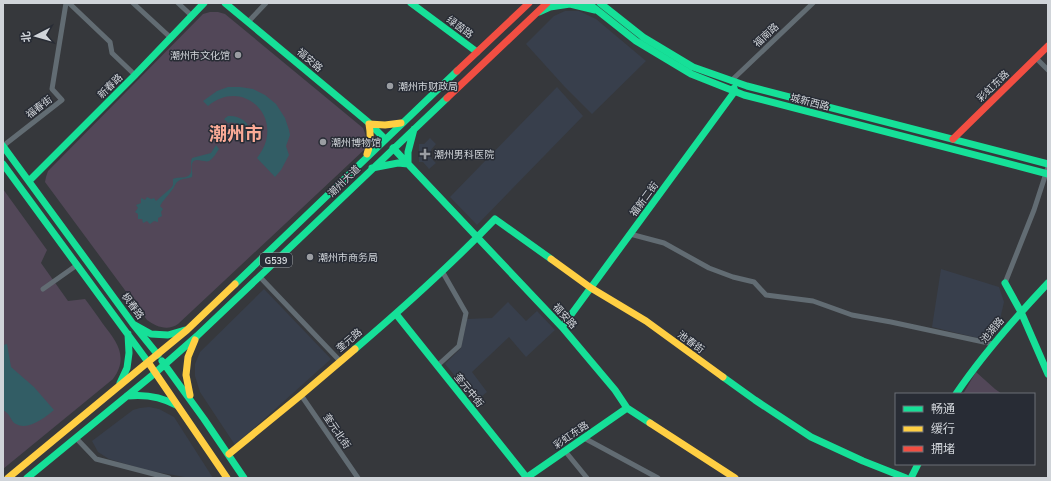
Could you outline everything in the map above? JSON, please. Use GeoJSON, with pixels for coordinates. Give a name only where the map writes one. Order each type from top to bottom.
{"type":"FeatureCollection","features":[{"type":"Feature","properties":{"kind":"main road","name":"新春路"},"geometry":{"type":"LineString","coordinates":[[29,181],[136,75],[204,3]]}},
{"type":"Feature","properties":{"kind":"main road","name":"福安路"},"geometry":{"type":"LineString","coordinates":[[225,3],[370,124],[383,137]]}},
{"type":"Feature","properties":{"kind":"main road","name":"绿茵路"},"geometry":{"type":"LineString","coordinates":[[411,3],[477,52]]}},
{"type":"Feature","properties":{"kind":"main road","name":"潮州大道"},"geometry":{"type":"LineString","coordinates":[[8,478],[187,330],[366,157],[383,137],[401,123],[529,3]]}},
{"type":"Feature","properties":{"kind":"main road","name":"潮州大道"},"geometry":{"type":"LineString","coordinates":[[27,478],[165,365],[197,336],[547,3]]}},
{"type":"Feature","properties":{"kind":"main road","name":"城新西路"},"geometry":{"type":"LineString","coordinates":[[588,3],[601,6],[643,37],[693,67],[731,81],[1048,164]]}},
{"type":"Feature","properties":{"kind":"main road"},"geometry":{"type":"LineString","coordinates":[[535,14],[550,7],[570,4],[601,6]]}},
{"type":"Feature","properties":{"kind":"main road","name":"城新西路"},"geometry":{"type":"LineString","coordinates":[[601,6],[636,41],[690,74],[744,95],[1047,171]]}},
{"type":"Feature","properties":{"kind":"main road","name":"彩虹东路"},"geometry":{"type":"LineString","coordinates":[[953,139],[1048,46]]}},
{"type":"Feature","properties":{"kind":"main road"},"geometry":{"type":"LineString","coordinates":[[731,81],[735,91]]}},
{"type":"Feature","properties":{"kind":"main road","name":"福新二街"},"geometry":{"type":"LineString","coordinates":[[562,327],[735,91]]}},
{"type":"Feature","properties":{"kind":"main road"},"geometry":{"type":"LineString","coordinates":[[366,157],[371,142],[370,124],[387,126],[401,123]]}},
{"type":"Feature","properties":{"kind":"main road"},"geometry":{"type":"LineString","coordinates":[[372,168],[398,163],[408,164],[408,152],[414,128]]}},
{"type":"Feature","properties":{"kind":"main road","name":"枫春路"},"geometry":{"type":"LineString","coordinates":[[3,146],[133,324],[190,399],[244,478]]}},
{"type":"Feature","properties":{"kind":"main road","name":"福安路"},"geometry":{"type":"LineString","coordinates":[[393,148],[562,327],[615,390],[627,408],[735,478]]}},
{"type":"Feature","properties":{"kind":"main road","name":"枫春路"},"geometry":{"type":"LineString","coordinates":[[4,166],[128,334],[227,478]]}},
{"type":"Feature","properties":{"kind":"main road","name":"池春街"},"geometry":{"type":"LineString","coordinates":[[478,237],[495,219],[591,288],[646,321],[810,438],[906,478]]}},
{"type":"Feature","properties":{"kind":"main road","name":"奎元路"},"geometry":{"type":"LineString","coordinates":[[229,454],[396,314],[478,237]]}},
{"type":"Feature","properties":{"kind":"main road"},"geometry":{"type":"LineString","coordinates":[[1005,283],[1021,312],[1048,374]]}},
{"type":"Feature","properties":{"kind":"main road","name":"池湖路"},"geometry":{"type":"LineString","coordinates":[[957,393],[975,365],[1048,283]]}},
{"type":"Feature","properties":{"kind":"main road","name":"奎元中街"},"geometry":{"type":"LineString","coordinates":[[396,314],[526,478]]}},
{"type":"Feature","properties":{"kind":"main road"},"geometry":{"type":"LineString","coordinates":[[133,324],[151,334],[168,335],[187,330]]}},
{"type":"Feature","properties":{"kind":"main road"},"geometry":{"type":"LineString","coordinates":[[118,386],[127,368],[129,353],[128,334]]}},
{"type":"Feature","properties":{"kind":"main road"},"geometry":{"type":"LineString","coordinates":[[190,399],[186,369],[188,357],[197,336]]}},
{"type":"Feature","properties":{"kind":"main road"},"geometry":{"type":"LineString","coordinates":[[127,396],[140,394],[156,396],[178,406]]}},
{"type":"Feature","properties":{"kind":"main road","name":"彩虹东路"},"geometry":{"type":"LineString","coordinates":[[526,478],[627,408]]}},
{"type":"Feature","properties":{"kind":"main road"},"geometry":{"type":"LineString","coordinates":[[911,478],[918,465]]}},
{"type":"Feature","properties":{"kind":"street","name":"福春街"},"geometry":{"type":"LineString","coordinates":[[3,146],[62,100],[52,89],[66,3]]}},
{"type":"Feature","properties":{"kind":"street"},"geometry":{"type":"LineString","coordinates":[[69,3],[110,42],[112,53],[136,75]]}},
{"type":"Feature","properties":{"kind":"street"},"geometry":{"type":"LineString","coordinates":[[133,3],[171,38]]}},
{"type":"Feature","properties":{"kind":"street"},"geometry":{"type":"LineString","coordinates":[[178,3],[192,16]]}},
{"type":"Feature","properties":{"kind":"street"},"geometry":{"type":"LineString","coordinates":[[248,22],[266,3]]}},
{"type":"Feature","properties":{"kind":"street","name":"福南路"},"geometry":{"type":"LineString","coordinates":[[731,81],[813,3]]}},
{"type":"Feature","properties":{"kind":"street"},"geometry":{"type":"LineString","coordinates":[[1036,58],[1048,70]]}},
{"type":"Feature","properties":{"kind":"street"},"geometry":{"type":"LineString","coordinates":[[1005,283],[1034,210],[1047,171]]}},
{"type":"Feature","properties":{"kind":"street"},"geometry":{"type":"LineString","coordinates":[[630,234],[664,243],[709,268],[733,277],[754,282],[766,296],[813,302],[852,315],[993,344]]}},
{"type":"Feature","properties":{"kind":"street"},"geometry":{"type":"LineString","coordinates":[[44,289],[77,265]]}},
{"type":"Feature","properties":{"kind":"street"},"geometry":{"type":"LineString","coordinates":[[437,366],[459,346],[466,313],[442,271]]}},
{"type":"Feature","properties":{"kind":"street"},"geometry":{"type":"LineString","coordinates":[[259,276],[340,361]]}},
{"type":"Feature","properties":{"kind":"street","name":"奎元北街"},"geometry":{"type":"LineString","coordinates":[[301,395],[358,478]]}},
{"type":"Feature","properties":{"kind":"street"},"geometry":{"type":"LineString","coordinates":[[76,438],[96,459],[169,478]]}},
{"type":"Feature","properties":{"kind":"street"},"geometry":{"type":"LineString","coordinates":[[584,438],[658,478]]}},
{"type":"Feature","properties":{"kind":"street"},"geometry":{"type":"LineString","coordinates":[[565,451],[587,478]]}},
{"type":"Feature","properties":{"kind":"shaded area"},"geometry":{"type":"Polygon","coordinates":[[[565,11],[579,11],[596,19],[646,61],[592,114],[526,44],[554,16],[565,11]]]}},
{"type":"Feature","properties":{"kind":"shaded area"},"geometry":{"type":"Polygon","coordinates":[[[210,12],[225,14],[363,128],[366,138],[366,146],[365,149],[178,324],[166,328],[154,325],[147,320],[45,182],[48,171],[203,14],[210,12]]]}},
{"type":"Feature","properties":{"kind":"shaded area"},"geometry":{"type":"Polygon","coordinates":[[[557,87],[583,116],[477,225],[450,197],[557,87]]]}},
{"type":"Feature","properties":{"kind":"shaded area","name":"潮州男科医院"},"geometry":{"type":"Polygon","coordinates":[[[430,138],[436,144],[431,150],[431,158],[436,163],[429,169],[423,162],[419,162],[419,144],[424,144],[430,138]]]}},
{"type":"Feature","properties":{"kind":"shaded area"},"geometry":{"type":"Polygon","coordinates":[[[3,189],[47,250],[41,263],[68,301],[85,299],[113,337],[121,357],[118,371],[113,379],[3,469],[3,189]]]}},
{"type":"Feature","properties":{"kind":"shaded area"},"geometry":{"type":"Polygon","coordinates":[[[941,269],[999,287],[1004,302],[998,328],[986,340],[932,327],[941,269]]]}},
{"type":"Feature","properties":{"kind":"shaded area"},"geometry":{"type":"Polygon","coordinates":[[[264,289],[331,359],[235,445],[200,392],[195,376],[195,364],[200,352],[264,289]]]}},
{"type":"Feature","properties":{"kind":"shaded area"},"geometry":{"type":"Polygon","coordinates":[[[508,302],[526,321],[537,311],[555,330],[526,357],[509,337],[472,372],[487,392],[476,401],[445,364],[461,348],[467,319],[492,318],[508,302]]]}},
{"type":"Feature","properties":{"kind":"shaded area"},"geometry":{"type":"Polygon","coordinates":[[[976,372],[1001,393],[964,393],[976,372]]]}},
{"type":"Feature","properties":{"kind":"shaded area"},"geometry":{"type":"Polygon","coordinates":[[[149,407],[159,409],[174,417],[213,478],[190,478],[146,470],[109,459],[98,452],[92,441],[133,410],[149,407]]]}},
{"type":"Feature","properties":{"kind":"water"},"geometry":{"type":"Polygon","coordinates":[[[228,87],[253,89],[265,95],[276,104],[285,118],[290,135],[286,146],[289,155],[281,170],[275,177],[257,158],[265,143],[267,129],[264,116],[257,106],[247,99],[235,96],[221,98],[208,106],[203,101],[217,91],[228,87]]]}},
{"type":"Feature","properties":{"kind":"water"},"geometry":{"type":"Polygon","coordinates":[[[228,116],[233,116],[243,120],[249,127],[250,131],[247,142],[242,138],[243,131],[241,126],[235,123],[228,123],[224,119],[228,116]]]}},
{"type":"Feature","properties":{"kind":"water"},"geometry":{"type":"Polygon","coordinates":[[[216,145],[219,149],[212,159],[209,161],[195,160],[192,164],[192,177],[182,179],[176,183],[160,206],[163,209],[161,212],[162,216],[158,218],[158,222],[154,221],[150,224],[147,221],[143,223],[142,219],[138,219],[138,214],[135,212],[138,208],[136,205],[141,203],[141,198],[145,200],[147,197],[151,199],[154,198],[156,201],[171,188],[173,185],[173,179],[186,177],[190,174],[192,158],[211,153],[216,145]]]}},
{"type":"Feature","properties":{"kind":"water"},"geometry":{"type":"Polygon","coordinates":[[[7,344],[11,367],[34,387],[54,410],[42,419],[26,426],[15,424],[3,410],[3,345],[7,344]]]}},
{"type":"Feature","properties":{"kind":"traffic: fast"},"geometry":{"type":"LineString","coordinates":[[29,181],[135,75],[204,3]]}},
{"type":"Feature","properties":{"kind":"traffic: fast"},"geometry":{"type":"LineString","coordinates":[[225,3],[368,122],[385,139]]}},
{"type":"Feature","properties":{"kind":"traffic: fast"},"geometry":{"type":"LineString","coordinates":[[411,3],[477,52]]}},
{"type":"Feature","properties":{"kind":"traffic: fast"},"geometry":{"type":"LineString","coordinates":[[588,3],[636,41],[691,74],[744,95],[1048,174]]}},
{"type":"Feature","properties":{"kind":"traffic: fast"},"geometry":{"type":"LineString","coordinates":[[600,3],[643,37],[693,67],[747,86],[1048,164]]}},
{"type":"Feature","properties":{"kind":"traffic: fast"},"geometry":{"type":"LineString","coordinates":[[539,12],[550,7],[570,4],[595,10]]}},
{"type":"Feature","properties":{"kind":"traffic: fast"},"geometry":{"type":"LineString","coordinates":[[235,284],[457,71]]}},
{"type":"Feature","properties":{"kind":"traffic: fast"},"geometry":{"type":"LineString","coordinates":[[562,327],[735,91],[734,88]]}},
{"type":"Feature","properties":{"kind":"traffic: fast"},"geometry":{"type":"LineString","coordinates":[[155,373],[197,336],[447,98]]}},
{"type":"Feature","properties":{"kind":"traffic: fast"},"geometry":{"type":"LineString","coordinates":[[372,168],[398,163],[408,164],[408,152],[414,129]]}},
{"type":"Feature","properties":{"kind":"traffic: fast"},"geometry":{"type":"LineString","coordinates":[[3,146],[133,324],[158,355]]}},
{"type":"Feature","properties":{"kind":"traffic: fast"},"geometry":{"type":"LineString","coordinates":[[393,148],[562,327],[615,390],[627,408],[650,423]]}},
{"type":"Feature","properties":{"kind":"traffic: fast"},"geometry":{"type":"LineString","coordinates":[[3,164],[148,362]]}},
{"type":"Feature","properties":{"kind":"traffic: fast"},"geometry":{"type":"LineString","coordinates":[[355,349],[426,286],[495,219],[551,259]]}},
{"type":"Feature","properties":{"kind":"traffic: fast"},"geometry":{"type":"LineString","coordinates":[[1005,283],[1021,312],[1048,374]]}},
{"type":"Feature","properties":{"kind":"traffic: fast"},"geometry":{"type":"LineString","coordinates":[[957,393],[1000,337],[1048,283]]}},
{"type":"Feature","properties":{"kind":"traffic: fast"},"geometry":{"type":"LineString","coordinates":[[396,314],[527,478]]}},
{"type":"Feature","properties":{"kind":"traffic: fast"},"geometry":{"type":"LineString","coordinates":[[133,324],[151,334],[168,335],[185,330]]}},
{"type":"Feature","properties":{"kind":"traffic: fast"},"geometry":{"type":"LineString","coordinates":[[120,383],[127,368],[129,353],[128,334]]}},
{"type":"Feature","properties":{"kind":"traffic: fast"},"geometry":{"type":"LineString","coordinates":[[162,361],[244,478]]}},
{"type":"Feature","properties":{"kind":"traffic: fast"},"geometry":{"type":"LineString","coordinates":[[27,478],[155,373]]}},
{"type":"Feature","properties":{"kind":"traffic: fast"},"geometry":{"type":"LineString","coordinates":[[723,377],[811,437],[863,461],[906,478]]}},
{"type":"Feature","properties":{"kind":"traffic: fast"},"geometry":{"type":"LineString","coordinates":[[127,396],[152,396],[176,405]]}},
{"type":"Feature","properties":{"kind":"traffic: fast"},"geometry":{"type":"LineString","coordinates":[[526,478],[627,408]]}},
{"type":"Feature","properties":{"kind":"traffic: fast"},"geometry":{"type":"LineString","coordinates":[[911,478],[918,465]]}},
{"type":"Feature","properties":{"kind":"traffic: slow"},"geometry":{"type":"LineString","coordinates":[[367,154],[370,139],[369,124],[385,125],[401,123]]}},
{"type":"Feature","properties":{"kind":"traffic: slow"},"geometry":{"type":"LineString","coordinates":[[551,259],[591,288],[646,321],[723,377]]}},
{"type":"Feature","properties":{"kind":"traffic: slow"},"geometry":{"type":"LineString","coordinates":[[227,478],[148,362],[187,330],[235,284]]}},
{"type":"Feature","properties":{"kind":"traffic: slow"},"geometry":{"type":"LineString","coordinates":[[190,395],[186,375],[188,357],[195,340]]}},
{"type":"Feature","properties":{"kind":"traffic: slow"},"geometry":{"type":"LineString","coordinates":[[229,454],[355,349]]}},
{"type":"Feature","properties":{"kind":"traffic: slow"},"geometry":{"type":"LineString","coordinates":[[8,478],[148,362]]}},
{"type":"Feature","properties":{"kind":"traffic: slow"},"geometry":{"type":"LineString","coordinates":[[650,423],[735,478]]}},
{"type":"Feature","properties":{"kind":"traffic: jam"},"geometry":{"type":"LineString","coordinates":[[457,71],[529,3]]}},
{"type":"Feature","properties":{"kind":"traffic: jam"},"geometry":{"type":"LineString","coordinates":[[447,98],[547,3]]}},
{"type":"Feature","properties":{"kind":"traffic: jam"},"geometry":{"type":"LineString","coordinates":[[953,139],[1048,46]]}},
{"type":"Feature","properties":{"kind":"place","name":"潮州市文化馆"},"geometry":{"type":"Point","coordinates":[238,55]}},
{"type":"Feature","properties":{"kind":"place","name":"潮州市财政局"},"geometry":{"type":"Point","coordinates":[390,86]}},
{"type":"Feature","properties":{"kind":"place","name":"潮州博物馆"},"geometry":{"type":"Point","coordinates":[323,142]}},
{"type":"Feature","properties":{"kind":"place","name":"潮州男科医院"},"geometry":{"type":"Point","coordinates":[425,154]}},
{"type":"Feature","properties":{"kind":"place","name":"潮州市商务局"},"geometry":{"type":"Point","coordinates":[310,257]}},
{"type":"Feature","properties":{"kind":"district","name":"潮州市"},"geometry":{"type":"Point","coordinates":[236,133]}}]}
